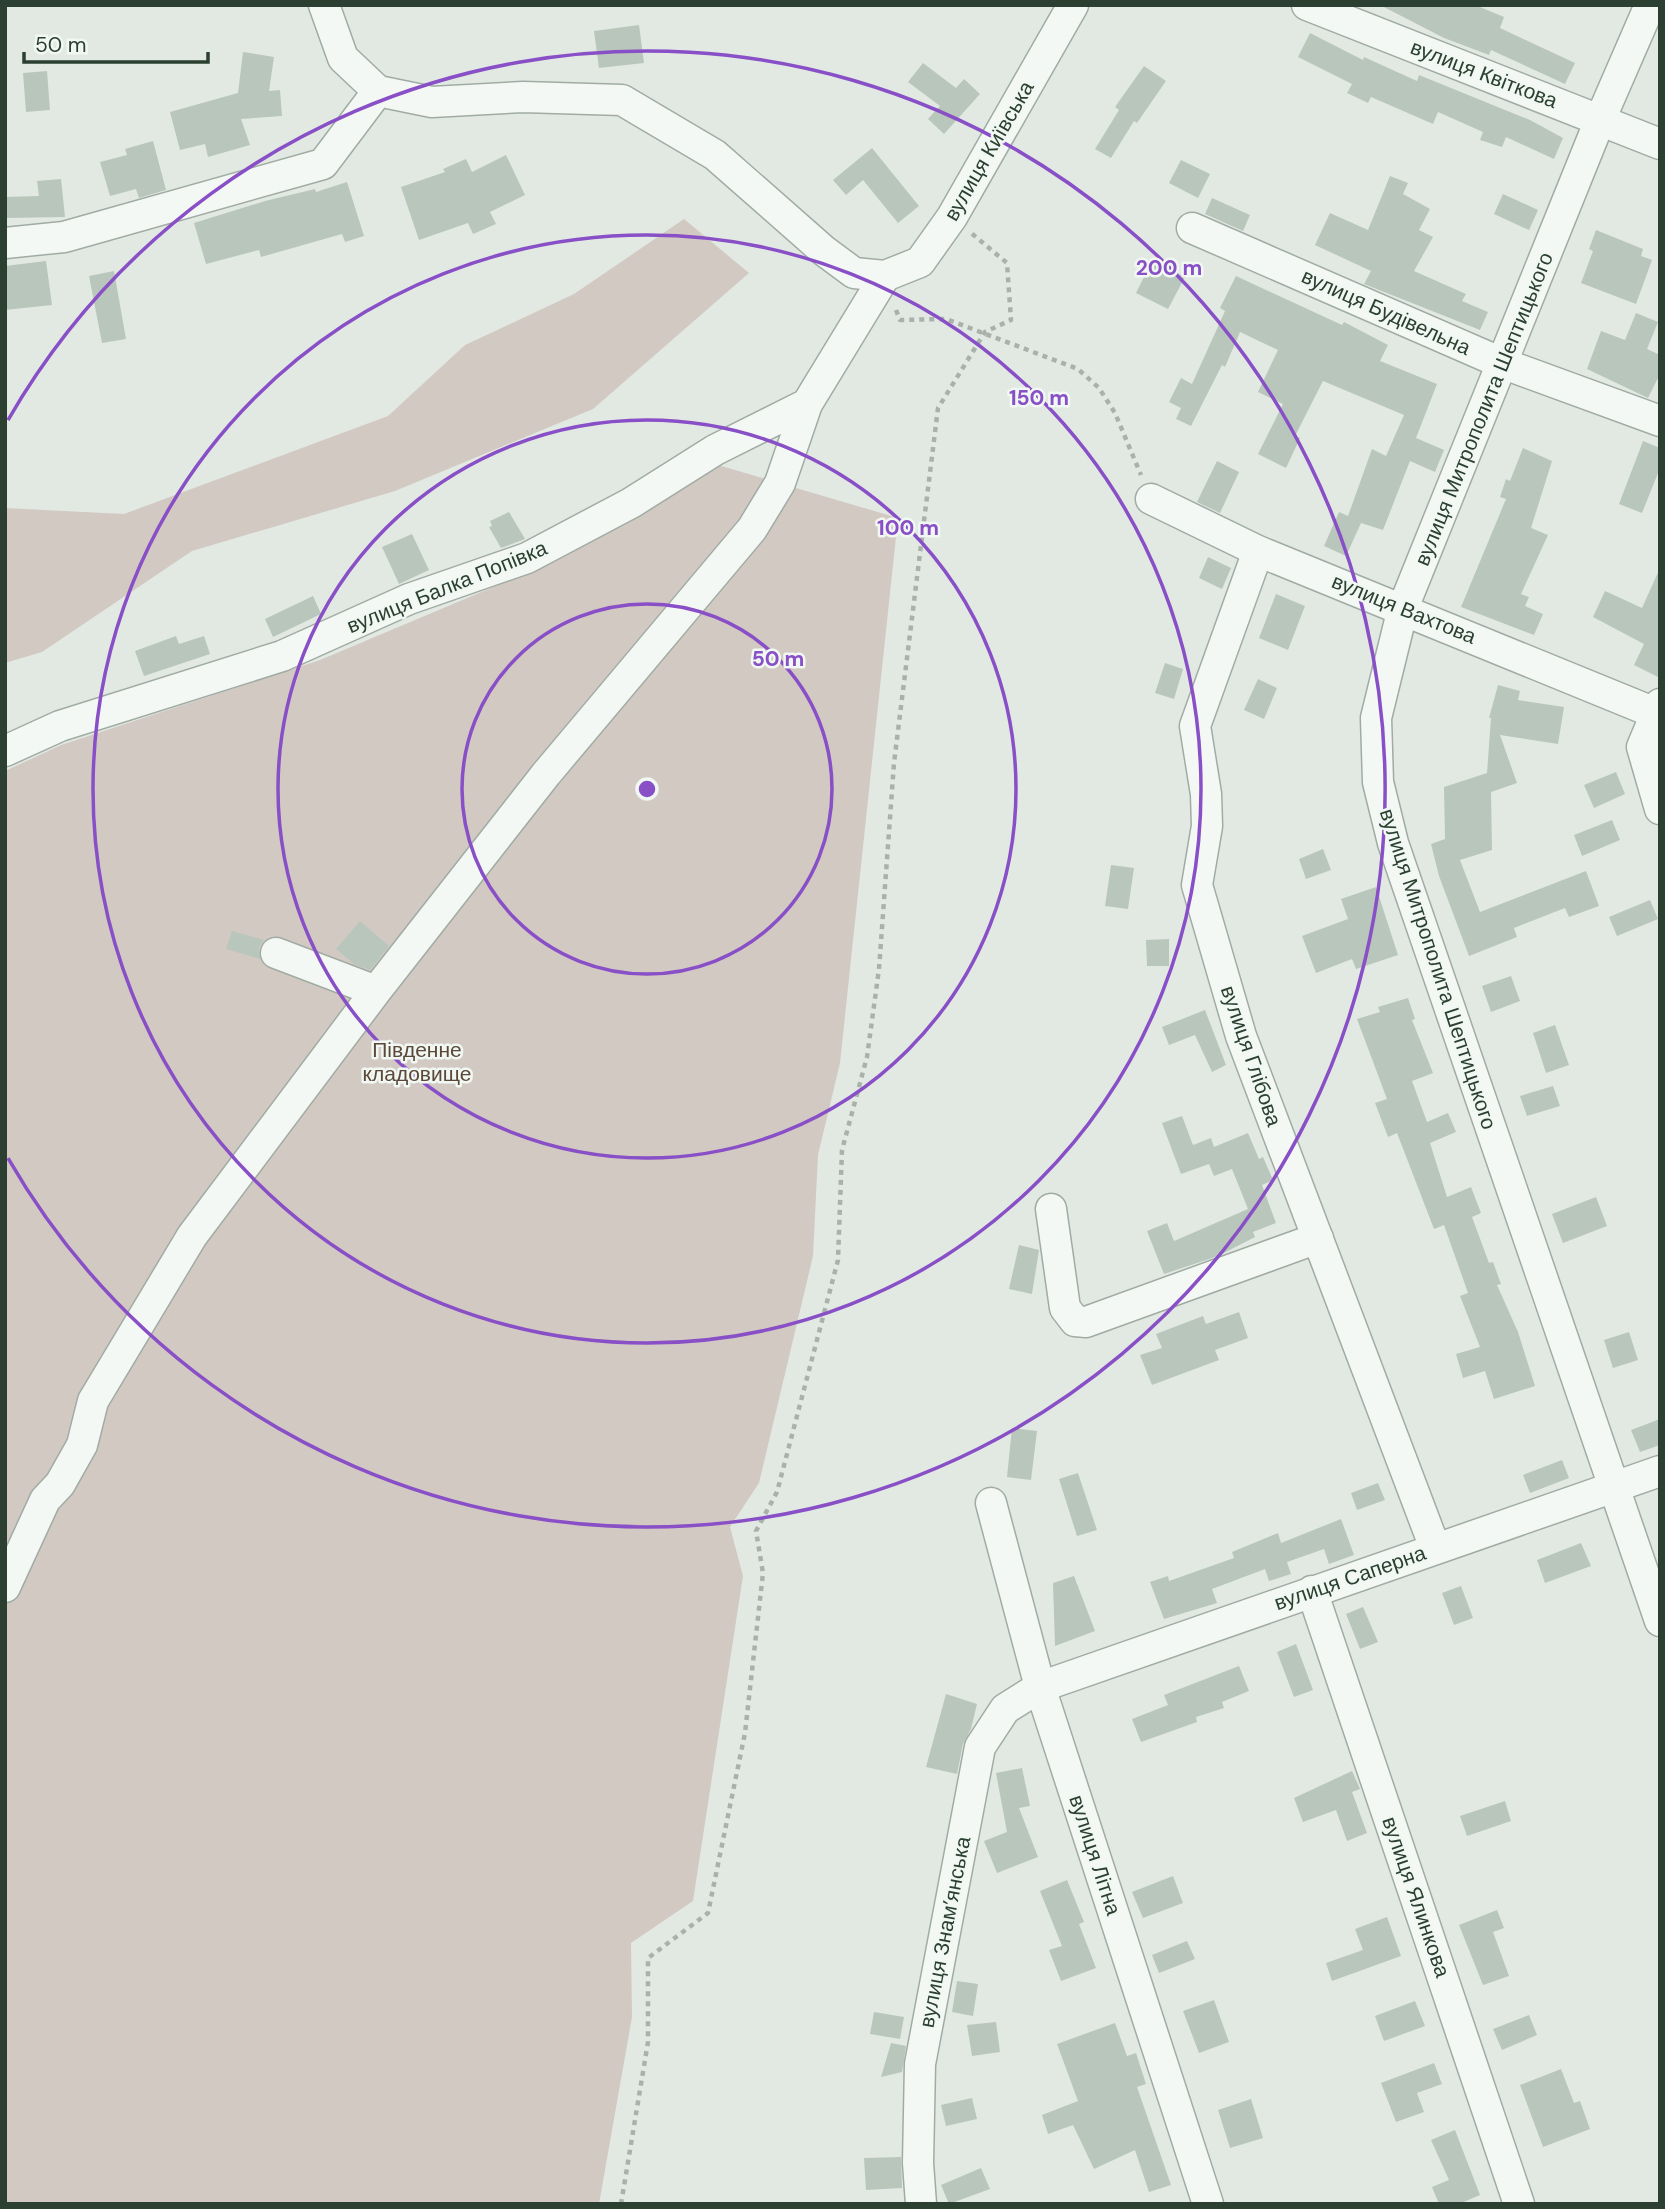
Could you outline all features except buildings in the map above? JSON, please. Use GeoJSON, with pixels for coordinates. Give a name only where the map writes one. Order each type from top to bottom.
{"type":"FeatureCollection","features":[{"type":"Feature","properties":{"kind":"street"},"geometry":{"type":"LineString","coordinates":[[5,1587],[44,1500],[60,1484],[82,1445],[93,1401],[192,1236],[376,991],[546,774],[752,529],[780,483],[807,404],[885,276],[854,272],[823,250],[715,155],[622,100],[523,97],[432,102],[378,91],[343,58],[324,5]]}},
{"type":"Feature","properties":{"kind":"street","name":"вулиця Київська"},"geometry":{"type":"LineString","coordinates":[[885,276],[920,262],[952,217],[1073,5]]}},
{"type":"Feature","properties":{"kind":"street","name":"вулиця Квіткова"},"geometry":{"type":"LineString","coordinates":[[1307,5],[1660,144]]}},
{"type":"Feature","properties":{"kind":"street","name":"вулиця Митрополита Шептицького"},"geometry":{"type":"LineString","coordinates":[[1650,5],[1600,120],[1504,364],[1403,608],[1376,718],[1378,782],[1393,843],[1660,1621]]}},
{"type":"Feature","properties":{"kind":"street"},"geometry":{"type":"LineString","coordinates":[[5,243],[64,237],[323,164],[378,91]]}},
{"type":"Feature","properties":{"kind":"street","name":"вулиця Будівельна"},"geometry":{"type":"LineString","coordinates":[[1192,228],[1504,364],[1660,421]]}},
{"type":"Feature","properties":{"kind":"street","name":"вулиця Балка Попівка"},"geometry":{"type":"LineString","coordinates":[[5,751],[60,726],[282,656],[409,599],[527,558],[631,503],[715,450],[807,404]]}},
{"type":"Feature","properties":{"kind":"street","name":"вулиця Вахтова"},"geometry":{"type":"LineString","coordinates":[[1151,499],[1258,551],[1658,710]]}},
{"type":"Feature","properties":{"kind":"street","name":"вулиця Глібова"},"geometry":{"type":"LineString","coordinates":[[1258,551],[1195,726],[1206,793],[1207,826],[1196,885],[1241,1036],[1435,1548]]}},
{"type":"Feature","properties":{"kind":"street"},"geometry":{"type":"LineString","coordinates":[[1658,710],[1642,747],[1660,809]]}},
{"type":"Feature","properties":{"kind":"street"},"geometry":{"type":"LineString","coordinates":[[276,953],[376,991]]}},
{"type":"Feature","properties":{"kind":"street"},"geometry":{"type":"LineString","coordinates":[[1051,1209],[1066,1308],[1074,1321],[1086,1322],[1318,1238]]}},
{"type":"Feature","properties":{"kind":"street","name":"вулиця Саперна"},"geometry":{"type":"LineString","coordinates":[[1040,1687],[1660,1471]]}},
{"type":"Feature","properties":{"kind":"street","name":"вулиця Літна"},"geometry":{"type":"LineString","coordinates":[[991,1503],[1040,1687],[1208,2204]]}},
{"type":"Feature","properties":{"kind":"street","name":"вулиця Ялинкова"},"geometry":{"type":"LineString","coordinates":[[1312,1591],[1519,2204]]}},
{"type":"Feature","properties":{"kind":"street","name":"вулиця Знам’янська"},"geometry":{"type":"LineString","coordinates":[[921,2204],[918,2163],[920,2064],[980,1747],[1005,1709],[1040,1687]]}},
{"type":"Feature","properties":{"kind":"path"},"geometry":{"type":"LineString","coordinates":[[621,2204],[649,2042],[648,1958],[709,1913],[745,1733],[763,1573],[756,1531],[777,1492],[838,1260],[842,1150],[867,1057],[879,970],[894,763],[938,408],[985,332],[1011,320],[1007,263],[952,217]]}},
{"type":"Feature","properties":{"kind":"path"},"geometry":{"type":"LineString","coordinates":[[885,276],[900,320],[946,319],[1078,369],[1099,388],[1115,413],[1151,499]]}},
{"type":"Feature","properties":{"kind":"green space"},"geometry":{"type":"Polygon","coordinates":[[[684,219],[749,273],[593,409],[395,491],[192,551],[42,652],[5,663],[5,508],[124,514],[388,416],[465,345],[574,294],[684,219]]]}},
{"type":"Feature","properties":{"kind":"green space","name":"Південне кладовище"},"geometry":{"type":"Polygon","coordinates":[[[718,465],[898,518],[840,1063],[818,1155],[813,1256],[759,1483],[730,1527],[743,1576],[693,1901],[631,1943],[632,2017],[599,2204],[5,2204],[5,771],[61,745],[320,660],[529,572],[630,522],[718,465]]]}}]}
